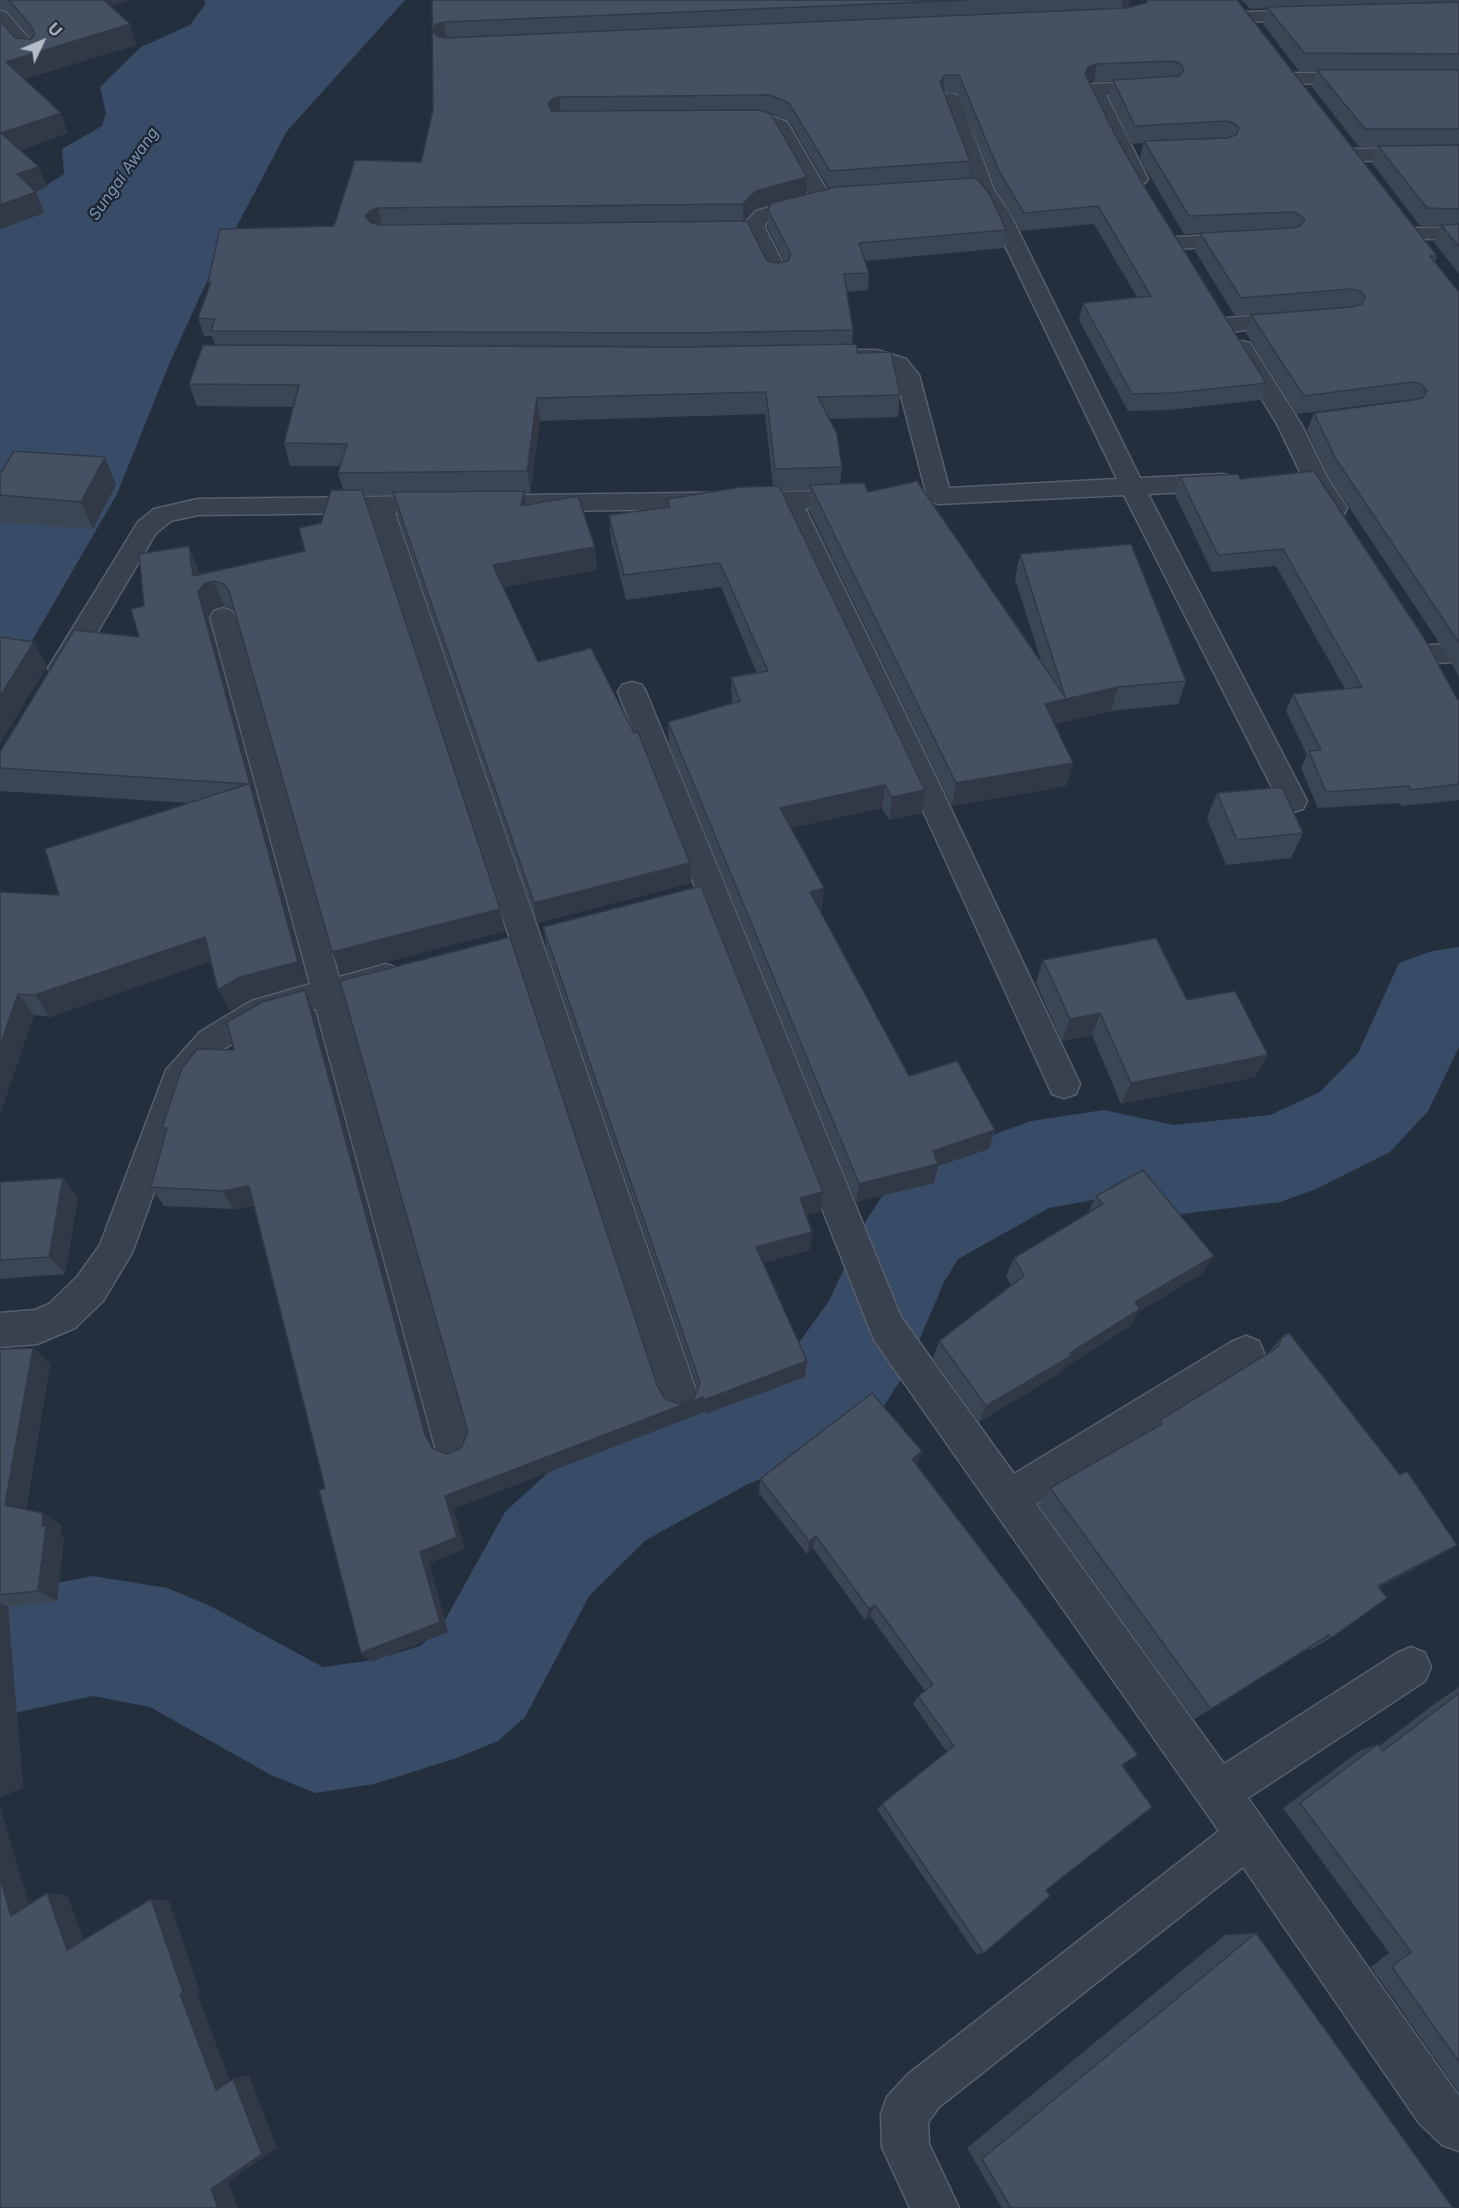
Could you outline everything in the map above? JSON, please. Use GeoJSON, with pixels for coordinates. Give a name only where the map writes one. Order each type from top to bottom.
{"type":"FeatureCollection","features":[{"type":"Feature","properties":{"kind":"street"},"geometry":{"type":"LineString","coordinates":[[1229,0],[1259,35]]}},
{"type":"Feature","properties":{"kind":"street"},"geometry":{"type":"LineString","coordinates":[[1245,17],[1328,15]]}},
{"type":"Feature","properties":{"kind":"street"},"geometry":{"type":"LineString","coordinates":[[0,16],[31,53]]}},
{"type":"Feature","properties":{"kind":"street"},"geometry":{"type":"LineString","coordinates":[[1280,61],[1308,98]]}},
{"type":"Feature","properties":{"kind":"street"},"geometry":{"type":"LineString","coordinates":[[1293,79],[1376,79]]}},
{"type":"Feature","properties":{"kind":"street"},"geometry":{"type":"LineString","coordinates":[[1152,203],[1134,152],[1094,90],[1168,87]]}},
{"type":"Feature","properties":{"kind":"street"},"geometry":{"type":"LineString","coordinates":[[950,99],[984,190],[999,212],[1133,488],[1293,801]]}},
{"type":"Feature","properties":{"kind":"street"},"geometry":{"type":"LineString","coordinates":[[719,119],[763,119],[780,126],[822,200]]}},
{"type":"Feature","properties":{"kind":"street"},"geometry":{"type":"LineString","coordinates":[[1337,136],[1365,172]]}},
{"type":"Feature","properties":{"kind":"street"},"geometry":{"type":"LineString","coordinates":[[1352,155],[1459,154]]}},
{"type":"Feature","properties":{"kind":"street"},"geometry":{"type":"LineString","coordinates":[[946,189],[968,187],[984,190]]}},
{"type":"Feature","properties":{"kind":"street"},"geometry":{"type":"LineString","coordinates":[[777,273],[755,230],[754,224],[764,215],[836,196],[880,193]]}},
{"type":"Feature","properties":{"kind":"street"},"geometry":{"type":"LineString","coordinates":[[1399,216],[1426,251]]}},
{"type":"Feature","properties":{"kind":"street"},"geometry":{"type":"LineString","coordinates":[[1164,223],[1189,264]]}},
{"type":"Feature","properties":{"kind":"street"},"geometry":{"type":"LineString","coordinates":[[686,230],[755,230]]}},
{"type":"Feature","properties":{"kind":"street"},"geometry":{"type":"LineString","coordinates":[[1413,234],[1459,234]]}},
{"type":"Feature","properties":{"kind":"street"},"geometry":{"type":"LineString","coordinates":[[1177,243],[1264,239]]}},
{"type":"Feature","properties":{"kind":"street"},"geometry":{"type":"LineString","coordinates":[[1214,304],[1289,424],[1315,478],[1347,527]]}},
{"type":"Feature","properties":{"kind":"street"},"geometry":{"type":"LineString","coordinates":[[1227,325],[1309,319]]}},
{"type":"Feature","properties":{"kind":"street"},"geometry":{"type":"LineString","coordinates":[[829,357],[877,357],[898,364],[907,375],[927,497],[1240,481]]}},
{"type":"Feature","properties":{"kind":"street"},"geometry":{"type":"LineString","coordinates":[[1289,424],[1312,421]]}},
{"type":"Feature","properties":{"kind":"street"},"geometry":{"type":"LineString","coordinates":[[1287,478],[1315,478]]}},
{"type":"Feature","properties":{"kind":"street"},"geometry":{"type":"LineString","coordinates":[[49,691],[147,528],[164,515],[198,507],[881,498]]}},
{"type":"Feature","properties":{"kind":"street"},"geometry":{"type":"LineString","coordinates":[[789,501],[1064,1084]]}},
{"type":"Feature","properties":{"kind":"street"},"geometry":{"type":"LineString","coordinates":[[380,506],[680,1399]]}},
{"type":"Feature","properties":{"kind":"street"},"geometry":{"type":"LineString","coordinates":[[223,617],[454,1447]]}},
{"type":"Feature","properties":{"kind":"street"},"geometry":{"type":"LineString","coordinates":[[1429,654],[1459,653]]}},
{"type":"Feature","properties":{"kind":"street"},"geometry":{"type":"LineString","coordinates":[[632,692],[888,1328],[1219,1792],[1246,1836],[1436,2106],[1459,2128]]}},
{"type":"Feature","properties":{"kind":"street"},"geometry":{"type":"LineString","coordinates":[[680,901],[714,892]]}},
{"type":"Feature","properties":{"kind":"street"},"geometry":{"type":"LineString","coordinates":[[0,1330],[38,1328],[62,1316],[90,1289],[114,1253],[178,1080],[211,1041],[262,1010],[415,969]]}},
{"type":"Feature","properties":{"kind":"street"},"geometry":{"type":"LineString","coordinates":[[1009,1498],[1246,1353]]}},
{"type":"Feature","properties":{"kind":"street"},"geometry":{"type":"LineString","coordinates":[[1219,1792],[1411,1667]]}},
{"type":"Feature","properties":{"kind":"street"},"geometry":{"type":"LineString","coordinates":[[935,2208],[906,2147],[904,2114],[923,2091],[1246,1836]]}},
{"type":"Feature","properties":{"kind":"water","name":"Sungai Awang"},"geometry":{"type":"Polygon","coordinates":[[[203,0],[405,0],[287,131],[201,294],[170,362],[117,494],[0,696],[0,215],[64,174],[62,149],[102,126],[106,113],[100,87],[141,47],[190,25],[206,3],[203,0]]]}},
{"type":"Feature","properties":{"kind":"building"},"geometry":{"type":"Polygon","coordinates":[[[9,0],[104,0],[130,24],[6,62],[61,113],[1,133],[39,167],[17,174],[36,192],[0,205],[0,20],[15,38],[31,39],[35,34],[32,27],[9,0]]]}},
{"type":"Feature","properties":{"kind":"building"},"geometry":{"type":"Polygon","coordinates":[[[432,0],[970,0],[444,22],[435,25],[433,31],[437,36],[445,38],[1126,8],[1146,3],[1148,0],[1237,0],[1437,256],[1430,256],[1459,292],[1459,643],[1336,459],[1314,413],[1413,400],[1423,398],[1427,391],[1421,384],[1412,382],[1304,396],[1251,315],[1352,307],[1362,304],[1365,297],[1360,291],[1351,289],[1241,298],[1200,233],[1292,228],[1300,226],[1305,220],[1292,212],[1189,216],[1144,141],[1227,138],[1236,135],[1239,128],[1227,121],[1135,126],[1113,80],[1179,76],[1184,70],[1180,63],[1172,61],[1097,64],[1088,67],[1085,74],[1115,135],[1144,186],[1266,383],[1174,393],[1132,394],[1083,303],[1151,296],[1098,206],[1024,213],[999,171],[959,75],[945,75],[940,82],[970,161],[830,171],[789,103],[770,95],[559,97],[552,99],[548,104],[551,111],[760,110],[771,114],[807,177],[756,191],[743,204],[378,208],[365,216],[370,222],[378,225],[747,221],[767,261],[778,263],[788,261],[791,254],[769,212],[768,208],[772,203],[836,187],[978,179],[990,195],[1006,230],[859,243],[869,273],[844,274],[853,330],[686,333],[211,331],[215,319],[198,318],[211,282],[208,282],[220,229],[334,226],[355,160],[421,162],[433,110],[432,0]]]}},
{"type":"Feature","properties":{"kind":"building"},"geometry":{"type":"Polygon","coordinates":[[[1459,2],[1459,54],[1304,53],[1267,7],[1459,2]]]}},
{"type":"Feature","properties":{"kind":"building"},"geometry":{"type":"Polygon","coordinates":[[[1317,70],[1459,70],[1459,129],[1365,129],[1317,70]]]}},
{"type":"Feature","properties":{"kind":"building"},"geometry":{"type":"Polygon","coordinates":[[[1459,145],[1459,209],[1427,208],[1378,146],[1459,145]]]}},
{"type":"Feature","properties":{"kind":"building"},"geometry":{"type":"Polygon","coordinates":[[[1459,224],[1459,247],[1441,225],[1459,224]]]}},
{"type":"Feature","properties":{"kind":"building"},"geometry":{"type":"Polygon","coordinates":[[[856,344],[858,353],[891,352],[900,395],[818,397],[837,434],[842,467],[775,469],[766,392],[537,398],[527,471],[338,473],[347,444],[284,443],[299,385],[189,384],[203,345],[685,347],[856,344]]]}},
{"type":"Feature","properties":{"kind":"building"},"geometry":{"type":"Polygon","coordinates":[[[14,451],[105,457],[81,502],[0,495],[0,474],[14,451]]]}},
{"type":"Feature","properties":{"kind":"building"},"geometry":{"type":"Polygon","coordinates":[[[1314,471],[1426,641],[1459,700],[1459,784],[1411,790],[1409,786],[1326,792],[1309,751],[1321,750],[1293,694],[1362,687],[1283,549],[1218,555],[1180,477],[1238,474],[1240,479],[1314,471]]]}},
{"type":"Feature","properties":{"kind":"building"},"geometry":{"type":"Polygon","coordinates":[[[917,481],[1065,697],[1020,554],[1131,544],[1186,681],[1118,687],[1045,704],[1073,763],[956,783],[810,485],[864,483],[868,492],[917,481]]]}},
{"type":"Feature","properties":{"kind":"building"},"geometry":{"type":"Polygon","coordinates":[[[779,486],[925,790],[892,797],[885,785],[780,808],[824,888],[810,892],[909,1076],[957,1061],[995,1130],[933,1151],[938,1164],[859,1184],[668,722],[740,701],[731,677],[768,671],[720,563],[624,575],[609,515],[670,507],[667,499],[742,487],[779,486]]]}},
{"type":"Feature","properties":{"kind":"building"},"geometry":{"type":"Polygon","coordinates":[[[331,490],[362,490],[500,909],[332,952],[229,591],[224,584],[214,581],[204,584],[198,592],[298,962],[240,977],[218,990],[205,937],[35,995],[18,994],[0,1046],[0,892],[59,895],[45,849],[248,784],[0,768],[0,752],[74,630],[139,637],[131,609],[144,606],[139,554],[189,546],[193,576],[305,551],[299,528],[321,523],[331,490]]]}},
{"type":"Feature","properties":{"kind":"building"},"geometry":{"type":"Polygon","coordinates":[[[524,491],[521,506],[578,496],[595,547],[493,565],[538,662],[591,648],[634,733],[638,732],[690,863],[534,903],[393,492],[524,491]]]}},
{"type":"Feature","properties":{"kind":"building"},"geometry":{"type":"Polygon","coordinates":[[[0,637],[34,642],[0,696],[0,637]]]}},
{"type":"Feature","properties":{"kind":"building"},"geometry":{"type":"Polygon","coordinates":[[[1282,787],[1303,833],[1237,840],[1217,793],[1282,787]]]}},
{"type":"Feature","properties":{"kind":"building"},"geometry":{"type":"Polygon","coordinates":[[[701,886],[823,1192],[800,1198],[812,1232],[756,1247],[807,1361],[704,1400],[703,1397],[445,1496],[457,1537],[420,1552],[440,1622],[361,1653],[319,1490],[325,1488],[249,1186],[222,1191],[151,1187],[167,1128],[162,1128],[182,1068],[197,1049],[234,1050],[227,1022],[262,1002],[305,990],[425,1434],[432,1448],[447,1454],[461,1448],[468,1432],[340,981],[510,937],[657,1385],[665,1399],[680,1404],[694,1398],[700,1383],[543,927],[701,886]]]}},
{"type":"Feature","properties":{"kind":"building"},"geometry":{"type":"Polygon","coordinates":[[[1156,938],[1187,1000],[1235,991],[1268,1055],[1131,1083],[1100,1013],[1070,1019],[1043,960],[1156,938]]]}},
{"type":"Feature","properties":{"kind":"building"},"geometry":{"type":"Polygon","coordinates":[[[1143,1170],[1214,1256],[1135,1302],[1140,1309],[1070,1353],[1071,1356],[986,1406],[939,1341],[1024,1276],[1014,1258],[1103,1204],[1096,1196],[1143,1170]]]}},
{"type":"Feature","properties":{"kind":"building"},"geometry":{"type":"Polygon","coordinates":[[[63,1178],[49,1257],[0,1260],[0,1182],[63,1178]]]}},
{"type":"Feature","properties":{"kind":"building"},"geometry":{"type":"Polygon","coordinates":[[[1289,1333],[1400,1475],[1407,1471],[1457,1545],[1378,1586],[1387,1598],[1331,1638],[1329,1635],[1211,1709],[1050,1488],[1162,1424],[1160,1420],[1278,1347],[1282,1337],[1289,1333]]]}},
{"type":"Feature","properties":{"kind":"building"},"geometry":{"type":"Polygon","coordinates":[[[33,1348],[5,1505],[43,1513],[42,1526],[46,1526],[38,1591],[0,1595],[0,1349],[33,1348]]]}},
{"type":"Feature","properties":{"kind":"building"},"geometry":{"type":"Polygon","coordinates":[[[872,1393],[922,1451],[912,1459],[1138,1755],[1122,1765],[1152,1807],[1046,1890],[1050,1896],[984,1953],[882,1804],[954,1746],[918,1696],[933,1685],[875,1605],[869,1609],[816,1536],[809,1541],[760,1479],[872,1393]]]}},
{"type":"Feature","properties":{"kind":"building"},"geometry":{"type":"Polygon","coordinates":[[[1459,1693],[1459,2062],[1392,1967],[1411,1952],[1300,1803],[1378,1744],[1383,1751],[1459,1693]]]}},
{"type":"Feature","properties":{"kind":"building"},"geometry":{"type":"Polygon","coordinates":[[[0,1758],[2,1783],[0,1784],[0,1758]]]}},
{"type":"Feature","properties":{"kind":"building"},"geometry":{"type":"Polygon","coordinates":[[[0,1877],[11,1916],[47,1893],[67,1950],[151,1899],[183,1992],[180,1994],[216,2090],[233,2079],[262,2154],[211,2189],[218,2208],[0,2208],[0,1877]]]}},
{"type":"Feature","properties":{"kind":"building"},"geometry":{"type":"Polygon","coordinates":[[[1256,1933],[1453,2208],[1011,2208],[982,2159],[1256,1933]]]}},
{"type":"Feature","properties":{"kind":"waterway"},"geometry":{"type":"LineString","coordinates":[[0,1655],[93,1636],[167,1649],[315,1731],[374,1722],[454,1697],[482,1674],[547,1554],[605,1499],[711,1444],[803,1409],[829,1393],[867,1337],[903,1255],[921,1226],[1031,1166],[1104,1154],[1173,1170],[1280,1158],[1355,1122],[1393,1082],[1417,1034],[1432,990],[1459,985]]}}]}
